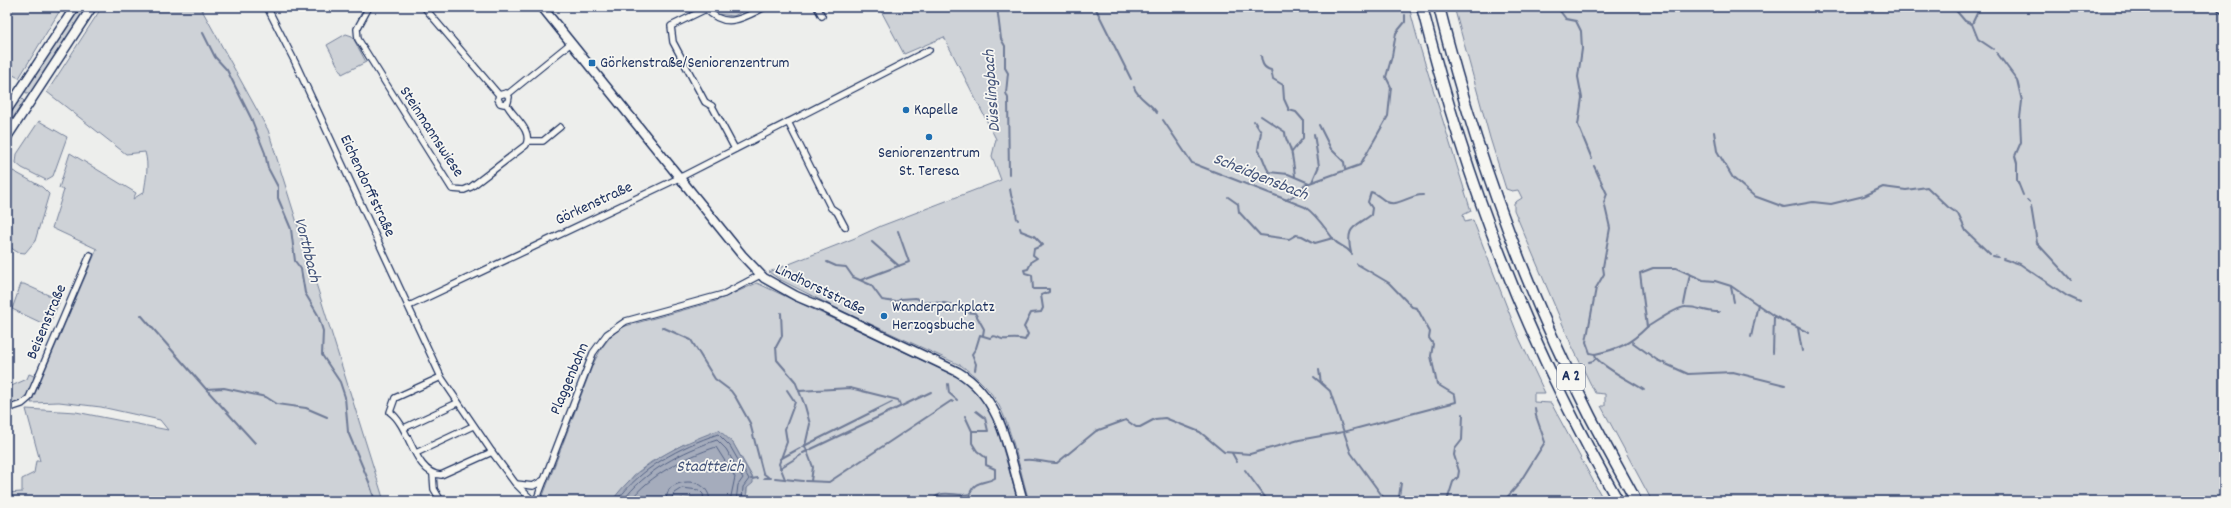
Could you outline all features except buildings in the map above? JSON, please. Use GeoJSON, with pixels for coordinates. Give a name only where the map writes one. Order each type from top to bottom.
{"type":"FeatureCollection","features":[{"type":"Feature","properties":{"kind":"highway","name":"A 2"},"geometry":{"type":"LineString","coordinates":[[1422,7],[1454,126],[1492,233],[1547,366],[1591,453],[1618,501]]}},
{"type":"Feature","properties":{"kind":"highway","name":"A 2"},"geometry":{"type":"LineString","coordinates":[[1439,7],[1452,60],[1480,152],[1506,224],[1554,340],[1590,416],[1636,501]]}},
{"type":"Feature","properties":{"kind":"street"},"geometry":{"type":"LineString","coordinates":[[7,110],[75,7]]}},
{"type":"Feature","properties":{"kind":"street"},"geometry":{"type":"LineString","coordinates":[[7,137],[92,7]]}},
{"type":"Feature","properties":{"kind":"street","name":"Eichendorffstraße"},"geometry":{"type":"LineString","coordinates":[[267,7],[409,306],[441,377],[457,403],[492,452],[515,483],[533,501]]}},
{"type":"Feature","properties":{"kind":"street","name":"Steinmannswiese"},"geometry":{"type":"LineString","coordinates":[[369,7],[357,28],[358,39],[452,189],[464,190],[471,187],[524,148],[528,141]]}},
{"type":"Feature","properties":{"kind":"street"},"geometry":{"type":"LineString","coordinates":[[424,7],[499,94],[498,99],[500,103],[506,103]]}},
{"type":"Feature","properties":{"kind":"street","name":"Lindhorststraße"},"geometry":{"type":"LineString","coordinates":[[542,7],[679,178],[760,275],[796,296],[829,310],[970,379],[982,389],[998,417],[1023,501]]}},
{"type":"Feature","properties":{"kind":"street"},"geometry":{"type":"LineString","coordinates":[[734,149],[712,106],[705,102],[673,42],[671,26],[707,8],[713,16],[726,21],[738,20],[764,7]]}},
{"type":"Feature","properties":{"kind":"street"},"geometry":{"type":"LineString","coordinates":[[817,7],[822,16]]}},
{"type":"Feature","properties":{"kind":"street"},"geometry":{"type":"LineString","coordinates":[[508,94],[571,43]]}},
{"type":"Feature","properties":{"kind":"street","name":"Görkenstraße"},"geometry":{"type":"LineString","coordinates":[[409,306],[679,178],[929,50]]}},
{"type":"Feature","properties":{"kind":"street"},"geometry":{"type":"LineString","coordinates":[[20,90],[32,100]]}},
{"type":"Feature","properties":{"kind":"street"},"geometry":{"type":"LineString","coordinates":[[499,94],[502,92],[508,94]]}},
{"type":"Feature","properties":{"kind":"street"},"geometry":{"type":"LineString","coordinates":[[506,103],[509,99],[508,94]]}},
{"type":"Feature","properties":{"kind":"street"},"geometry":{"type":"LineString","coordinates":[[506,103],[526,131],[528,141],[543,141],[560,127]]}},
{"type":"Feature","properties":{"kind":"street"},"geometry":{"type":"LineString","coordinates":[[788,122],[831,208],[837,212],[845,227]]}},
{"type":"Feature","properties":{"kind":"street","name":"Beisenstraße"},"geometry":{"type":"LineString","coordinates":[[7,408],[22,404],[29,398],[90,255]]}},
{"type":"Feature","properties":{"kind":"street","name":"Plaggenbahn"},"geometry":{"type":"LineString","coordinates":[[536,501],[593,353],[607,334],[626,321],[724,294],[760,275]]}},
{"type":"Feature","properties":{"kind":"street"},"geometry":{"type":"LineString","coordinates":[[441,377],[395,398],[390,412],[399,418],[416,453],[425,468],[433,475],[434,489],[441,501]]}},
{"type":"Feature","properties":{"kind":"street"},"geometry":{"type":"LineString","coordinates":[[404,428],[457,403]]}},
{"type":"Feature","properties":{"kind":"street"},"geometry":{"type":"LineString","coordinates":[[416,453],[473,426]]}},
{"type":"Feature","properties":{"kind":"street"},"geometry":{"type":"LineString","coordinates":[[433,475],[446,474],[492,452]]}},
{"type":"Feature","properties":{"kind":"street"},"geometry":{"type":"LineString","coordinates":[[515,483],[533,486],[544,480]]}},
{"type":"Feature","properties":{"kind":"shaded area"},"geometry":{"type":"Polygon","coordinates":[[[7,7],[62,7],[19,78],[7,72],[7,7]]]}},
{"type":"Feature","properties":{"kind":"shaded area"},"geometry":{"type":"Polygon","coordinates":[[[78,7],[88,7],[33,92],[26,93],[25,88],[78,7]]]}},
{"type":"Feature","properties":{"kind":"shaded area"},"geometry":{"type":"Polygon","coordinates":[[[102,7],[199,7],[202,10],[268,130],[384,501],[7,501],[7,493],[22,492],[22,479],[34,473],[36,461],[40,461],[26,409],[76,412],[168,430],[160,420],[101,407],[59,402],[31,403],[97,249],[52,228],[64,190],[59,188],[70,153],[136,193],[133,199],[144,192],[147,167],[145,152],[126,154],[47,92],[102,7]]]}},
{"type":"Feature","properties":{"kind":"shaded area"},"geometry":{"type":"Polygon","coordinates":[[[714,7],[750,7],[734,16],[716,14],[714,7]]]}},
{"type":"Feature","properties":{"kind":"shaded area"},"geometry":{"type":"Polygon","coordinates":[[[879,7],[1409,7],[1471,211],[1463,215],[1465,222],[1473,220],[1519,338],[1545,393],[1534,393],[1534,402],[1551,403],[1604,501],[1029,501],[1006,420],[992,394],[976,377],[962,366],[840,310],[779,279],[769,272],[855,238],[881,226],[1001,180],[992,156],[996,139],[944,37],[904,54],[879,7]]]}},
{"type":"Feature","properties":{"kind":"shaded area"},"geometry":{"type":"Polygon","coordinates":[[[1454,7],[2224,7],[2224,501],[1652,501],[1601,406],[1605,406],[1605,394],[1595,393],[1571,344],[1514,210],[1514,203],[1522,198],[1518,190],[1512,191],[1506,189],[1490,138],[1454,7]]]}},
{"type":"Feature","properties":{"kind":"shaded area"},"geometry":{"type":"Polygon","coordinates":[[[346,34],[352,36],[366,62],[342,74],[327,45],[346,34]]]}},
{"type":"Feature","properties":{"kind":"shaded area"},"geometry":{"type":"Polygon","coordinates":[[[21,98],[24,101],[7,127],[7,117],[21,98]]]}},
{"type":"Feature","properties":{"kind":"shaded area"},"geometry":{"type":"Polygon","coordinates":[[[39,121],[67,137],[53,176],[46,180],[22,168],[16,163],[17,154],[39,121]]]}},
{"type":"Feature","properties":{"kind":"shaded area"},"geometry":{"type":"Polygon","coordinates":[[[13,171],[42,187],[49,194],[35,241],[25,253],[17,252],[7,245],[7,174],[13,171]]]}},
{"type":"Feature","properties":{"kind":"shaded area"},"geometry":{"type":"Polygon","coordinates":[[[757,283],[956,376],[980,392],[994,418],[1018,501],[746,501],[747,488],[753,478],[733,443],[686,443],[651,462],[634,475],[612,501],[541,501],[593,364],[601,349],[610,337],[622,327],[716,301],[757,283]]]}},
{"type":"Feature","properties":{"kind":"shaded area"},"geometry":{"type":"Polygon","coordinates":[[[21,284],[57,299],[59,303],[50,322],[44,324],[12,309],[21,284]]]}},
{"type":"Feature","properties":{"kind":"shaded area"},"geometry":{"type":"Polygon","coordinates":[[[29,374],[34,376],[32,387],[29,392],[22,400],[7,406],[7,388],[27,379],[29,374]]]}},
{"type":"Feature","properties":{"kind":"water","name":"Stadtteich"},"geometry":{"type":"Polygon","coordinates":[[[719,430],[733,443],[753,479],[753,483],[747,488],[746,501],[695,501],[695,498],[683,497],[678,501],[612,501],[622,488],[646,466],[674,449],[719,430]]]}},
{"type":"Feature","properties":{"kind":"waterway","name":"Düsslingbach"},"geometry":{"type":"LineString","coordinates":[[997,7],[1001,39],[1005,46],[1005,68],[1008,73],[1006,93],[1008,98],[1009,174]]}},
{"type":"Feature","properties":{"kind":"waterway","name":"Scheidgensbach"},"geometry":{"type":"LineString","coordinates":[[1095,7],[1131,79]]}},
{"type":"Feature","properties":{"kind":"waterway"},"geometry":{"type":"LineString","coordinates":[[1557,7],[1566,19],[1576,21],[1581,31],[1582,49],[1578,77],[1582,98],[1578,125],[1592,159]]}},
{"type":"Feature","properties":{"kind":"waterway"},"geometry":{"type":"LineString","coordinates":[[1953,7],[1965,21],[1972,24],[1978,39],[1993,49]]}},
{"type":"Feature","properties":{"kind":"waterway"},"geometry":{"type":"LineString","coordinates":[[1972,24],[1980,7]]}},
{"type":"Feature","properties":{"kind":"waterway"},"geometry":{"type":"LineString","coordinates":[[1286,200],[1300,192],[1304,185],[1360,165],[1388,116],[1391,87],[1386,77],[1396,33],[1405,22],[1405,15]]}},
{"type":"Feature","properties":{"kind":"waterway","name":"Vorthbach"},"geometry":{"type":"LineString","coordinates":[[203,33],[215,57],[227,70],[251,118],[265,153],[268,168],[278,187],[278,198],[291,229],[295,261],[301,269],[305,293],[318,315],[323,331],[322,355],[340,382],[345,397],[348,432],[369,482],[375,501]]}},
{"type":"Feature","properties":{"kind":"waterway"},"geometry":{"type":"LineString","coordinates":[[1997,53],[2017,80],[2022,101],[2020,118],[2021,142],[2015,156],[2017,163],[2017,180],[2023,195]]}},
{"type":"Feature","properties":{"kind":"waterway"},"geometry":{"type":"LineString","coordinates":[[1261,56],[1263,65],[1271,70],[1273,79],[1283,85],[1284,99],[1289,110],[1296,112],[1303,120],[1303,138],[1292,152]]}},
{"type":"Feature","properties":{"kind":"waterway","name":"Scheidgensbach"},"geometry":{"type":"LineString","coordinates":[[1134,87],[1138,94],[1157,113]]}},
{"type":"Feature","properties":{"kind":"waterway"},"geometry":{"type":"LineString","coordinates":[[1261,116],[1285,132],[1290,148],[1295,177]]}},
{"type":"Feature","properties":{"kind":"waterway","name":"Scheidgensbach"},"geometry":{"type":"LineString","coordinates":[[1163,120],[1192,163],[1305,207],[1318,219],[1337,243],[1352,254]]}},
{"type":"Feature","properties":{"kind":"waterway"},"geometry":{"type":"LineString","coordinates":[[1254,121],[1261,132],[1258,150],[1262,155],[1269,172],[1288,174],[1309,183]]}},
{"type":"Feature","properties":{"kind":"waterway"},"geometry":{"type":"LineString","coordinates":[[1319,125],[1331,149],[1344,162],[1345,169]]}},
{"type":"Feature","properties":{"kind":"waterway"},"geometry":{"type":"LineString","coordinates":[[1714,132],[1717,151],[1733,178],[1754,196],[1784,207],[1813,202],[1831,204],[1864,196],[1883,187],[1906,190],[1927,187],[1948,207],[1958,214],[1966,231],[1990,254]]}},
{"type":"Feature","properties":{"kind":"waterway"},"geometry":{"type":"LineString","coordinates":[[1312,182],[1319,166],[1314,134]]}},
{"type":"Feature","properties":{"kind":"waterway"},"geometry":{"type":"LineString","coordinates":[[1589,362],[1596,358],[1595,354],[1590,353],[1586,342],[1596,288],[1604,274],[1603,267],[1610,228],[1604,202],[1607,194],[1594,166]]}},
{"type":"Feature","properties":{"kind":"waterway","name":"Düsslingbach"},"geometry":{"type":"LineString","coordinates":[[1010,189],[1018,220]]}},
{"type":"Feature","properties":{"kind":"waterway"},"geometry":{"type":"LineString","coordinates":[[1351,253],[1349,244],[1350,233],[1352,229],[1371,215],[1372,208],[1368,202],[1371,192],[1391,203],[1396,203],[1414,196],[1423,195]]}},
{"type":"Feature","properties":{"kind":"waterway"},"geometry":{"type":"LineString","coordinates":[[1228,197],[1238,204],[1239,212],[1260,235],[1289,239],[1296,235],[1302,236],[1315,243],[1333,238]]}},
{"type":"Feature","properties":{"kind":"waterway"},"geometry":{"type":"LineString","coordinates":[[2031,206],[2037,243],[2071,280]]}},
{"type":"Feature","properties":{"kind":"waterway","name":"Düsslingbach"},"geometry":{"type":"LineString","coordinates":[[975,370],[976,364],[972,354],[976,348],[980,335],[990,338],[996,336],[1002,339],[1025,340],[1028,334],[1024,327],[1031,313],[1041,312],[1043,308],[1041,295],[1049,292],[1049,289],[1033,289],[1032,275],[1025,273],[1024,270],[1028,269],[1032,261],[1037,258],[1033,255],[1034,249],[1043,245],[1034,236],[1021,231],[1020,228]]}},
{"type":"Feature","properties":{"kind":"waterway"},"geometry":{"type":"LineString","coordinates":[[861,280],[909,262],[898,231]]}},
{"type":"Feature","properties":{"kind":"waterway"},"geometry":{"type":"LineString","coordinates":[[872,242],[899,266]]}},
{"type":"Feature","properties":{"kind":"waterway"},"geometry":{"type":"LineString","coordinates":[[1993,256],[1998,257]]}},
{"type":"Feature","properties":{"kind":"waterway"},"geometry":{"type":"LineString","coordinates":[[2003,259],[2009,261]]}},
{"type":"Feature","properties":{"kind":"waterway"},"geometry":{"type":"LineString","coordinates":[[2011,261],[2020,264],[2067,296],[2080,302]]}},
{"type":"Feature","properties":{"kind":"waterway"},"geometry":{"type":"LineString","coordinates":[[827,262],[836,266],[846,267],[853,277],[871,285],[882,300],[896,302],[901,299],[916,298],[923,302],[944,303],[958,306],[964,312],[975,313],[984,329],[983,335]]}},
{"type":"Feature","properties":{"kind":"waterway"},"geometry":{"type":"LineString","coordinates":[[1024,460],[1057,463],[1096,431],[1126,420],[1136,427],[1140,427],[1155,419],[1165,418],[1200,432],[1224,452],[1250,454],[1299,440],[1343,432],[1456,402],[1455,395],[1437,384],[1431,356],[1433,344],[1429,338],[1430,332],[1417,308],[1412,307],[1389,283],[1357,264]]}},
{"type":"Feature","properties":{"kind":"waterway"},"geometry":{"type":"LineString","coordinates":[[1595,354],[1624,345],[1635,338],[1647,327],[1640,273],[1653,268],[1676,268],[1703,280],[1715,281],[1731,286],[1774,316],[1809,333]]}},
{"type":"Feature","properties":{"kind":"waterway"},"geometry":{"type":"LineString","coordinates":[[1684,304],[1690,274]]}},
{"type":"Feature","properties":{"kind":"waterway"},"geometry":{"type":"LineString","coordinates":[[1731,287],[1734,302]]}},
{"type":"Feature","properties":{"kind":"waterway"},"geometry":{"type":"LineString","coordinates":[[1751,337],[1758,304]]}},
{"type":"Feature","properties":{"kind":"waterway"},"geometry":{"type":"LineString","coordinates":[[1647,327],[1682,307],[1691,307],[1719,312]]}},
{"type":"Feature","properties":{"kind":"waterway"},"geometry":{"type":"LineString","coordinates":[[781,313],[782,336],[776,347],[777,360],[795,381],[805,406],[810,424],[805,446],[813,467],[811,481]]}},
{"type":"Feature","properties":{"kind":"waterway"},"geometry":{"type":"LineString","coordinates":[[141,315],[206,389],[224,388],[266,397],[277,404],[306,408],[327,417]]}},
{"type":"Feature","properties":{"kind":"waterway"},"geometry":{"type":"LineString","coordinates":[[1773,353],[1774,316]]}},
{"type":"Feature","properties":{"kind":"waterway"},"geometry":{"type":"LineString","coordinates":[[662,327],[691,340],[715,379],[731,391],[736,398],[750,423],[763,473],[768,477]]}},
{"type":"Feature","properties":{"kind":"waterway"},"geometry":{"type":"LineString","coordinates":[[1798,328],[1802,351]]}},
{"type":"Feature","properties":{"kind":"waterway"},"geometry":{"type":"LineString","coordinates":[[1632,342],[1657,360],[1688,374],[1733,372],[1785,385]]}},
{"type":"Feature","properties":{"kind":"waterway"},"geometry":{"type":"LineString","coordinates":[[1596,358],[1612,371],[1644,390]]}},
{"type":"Feature","properties":{"kind":"waterway"},"geometry":{"type":"LineString","coordinates":[[1319,370],[1321,383],[1330,391],[1351,453],[1386,501]]}},
{"type":"Feature","properties":{"kind":"waterway"},"geometry":{"type":"LineString","coordinates":[[1314,377],[1320,382]]}},
{"type":"Feature","properties":{"kind":"waterway","name":"Düsslingbach"},"geometry":{"type":"LineString","coordinates":[[948,384],[949,393],[957,400]]}},
{"type":"Feature","properties":{"kind":"waterway"},"geometry":{"type":"LineString","coordinates":[[799,391],[850,388],[898,400],[900,405]]}},
{"type":"Feature","properties":{"kind":"waterway"},"geometry":{"type":"LineString","coordinates":[[206,389],[255,443]]}},
{"type":"Feature","properties":{"kind":"waterway"},"geometry":{"type":"LineString","coordinates":[[785,479],[779,464],[787,442],[785,429],[795,402],[787,390]]}},
{"type":"Feature","properties":{"kind":"waterway"},"geometry":{"type":"LineString","coordinates":[[803,453],[931,392]]}},
{"type":"Feature","properties":{"kind":"waterway"},"geometry":{"type":"LineString","coordinates":[[806,481],[829,482],[951,401],[953,402]]}},
{"type":"Feature","properties":{"kind":"waterway"},"geometry":{"type":"LineString","coordinates":[[802,447],[892,402]]}},
{"type":"Feature","properties":{"kind":"waterway"},"geometry":{"type":"LineString","coordinates":[[1504,501],[1518,485],[1545,442],[1536,416],[1535,408]]}},
{"type":"Feature","properties":{"kind":"waterway"},"geometry":{"type":"LineString","coordinates":[[972,431],[988,431],[985,418],[976,411]]}},
{"type":"Feature","properties":{"kind":"waterway","name":"Scheidgensbach"},"geometry":{"type":"LineString","coordinates":[[1447,501],[1453,482],[1458,477],[1459,471],[1454,455],[1455,449],[1462,440],[1463,414]]}},
{"type":"Feature","properties":{"kind":"waterway","name":"Düsslingbach"},"geometry":{"type":"LineString","coordinates":[[932,501],[936,497],[945,494],[970,494],[974,486],[977,484],[995,478],[995,469],[986,465],[986,458],[977,451],[972,443],[972,431],[965,416]]}},
{"type":"Feature","properties":{"kind":"waterway"},"geometry":{"type":"LineString","coordinates":[[780,459],[800,448]]}},
{"type":"Feature","properties":{"kind":"waterway"},"geometry":{"type":"LineString","coordinates":[[1232,453],[1237,462]]}},
{"type":"Feature","properties":{"kind":"waterway"},"geometry":{"type":"LineString","coordinates":[[780,468],[801,455]]}},
{"type":"Feature","properties":{"kind":"waterway"},"geometry":{"type":"LineString","coordinates":[[1245,470],[1268,501]]}},
{"type":"Feature","properties":{"kind":"waterway"},"geometry":{"type":"LineString","coordinates":[[751,479],[758,478]]}},
{"type":"Feature","properties":{"kind":"waterway"},"geometry":{"type":"LineString","coordinates":[[764,478],[771,478]]}},
{"type":"Feature","properties":{"kind":"waterway"},"geometry":{"type":"LineString","coordinates":[[775,478],[803,481]]}},
{"type":"Feature","properties":{"kind":"waterway"},"geometry":{"type":"LineString","coordinates":[[1396,501],[1399,497],[1401,483]]}},
{"type":"Feature","properties":{"kind":"place","name":"Görkenstraße/Seniorenzentrum"},"geometry":{"type":"Point","coordinates":[592,63]}},
{"type":"Feature","properties":{"kind":"place","name":"Kapelle"},"geometry":{"type":"Point","coordinates":[906,110]}},
{"type":"Feature","properties":{"kind":"place","name":"Seniorenzentrum St. Teresa"},"geometry":{"type":"Point","coordinates":[929,137]}},
{"type":"Feature","properties":{"kind":"place","name":"Wanderparkplatz Herzogsbuche"},"geometry":{"type":"Point","coordinates":[884,316]}}]}
